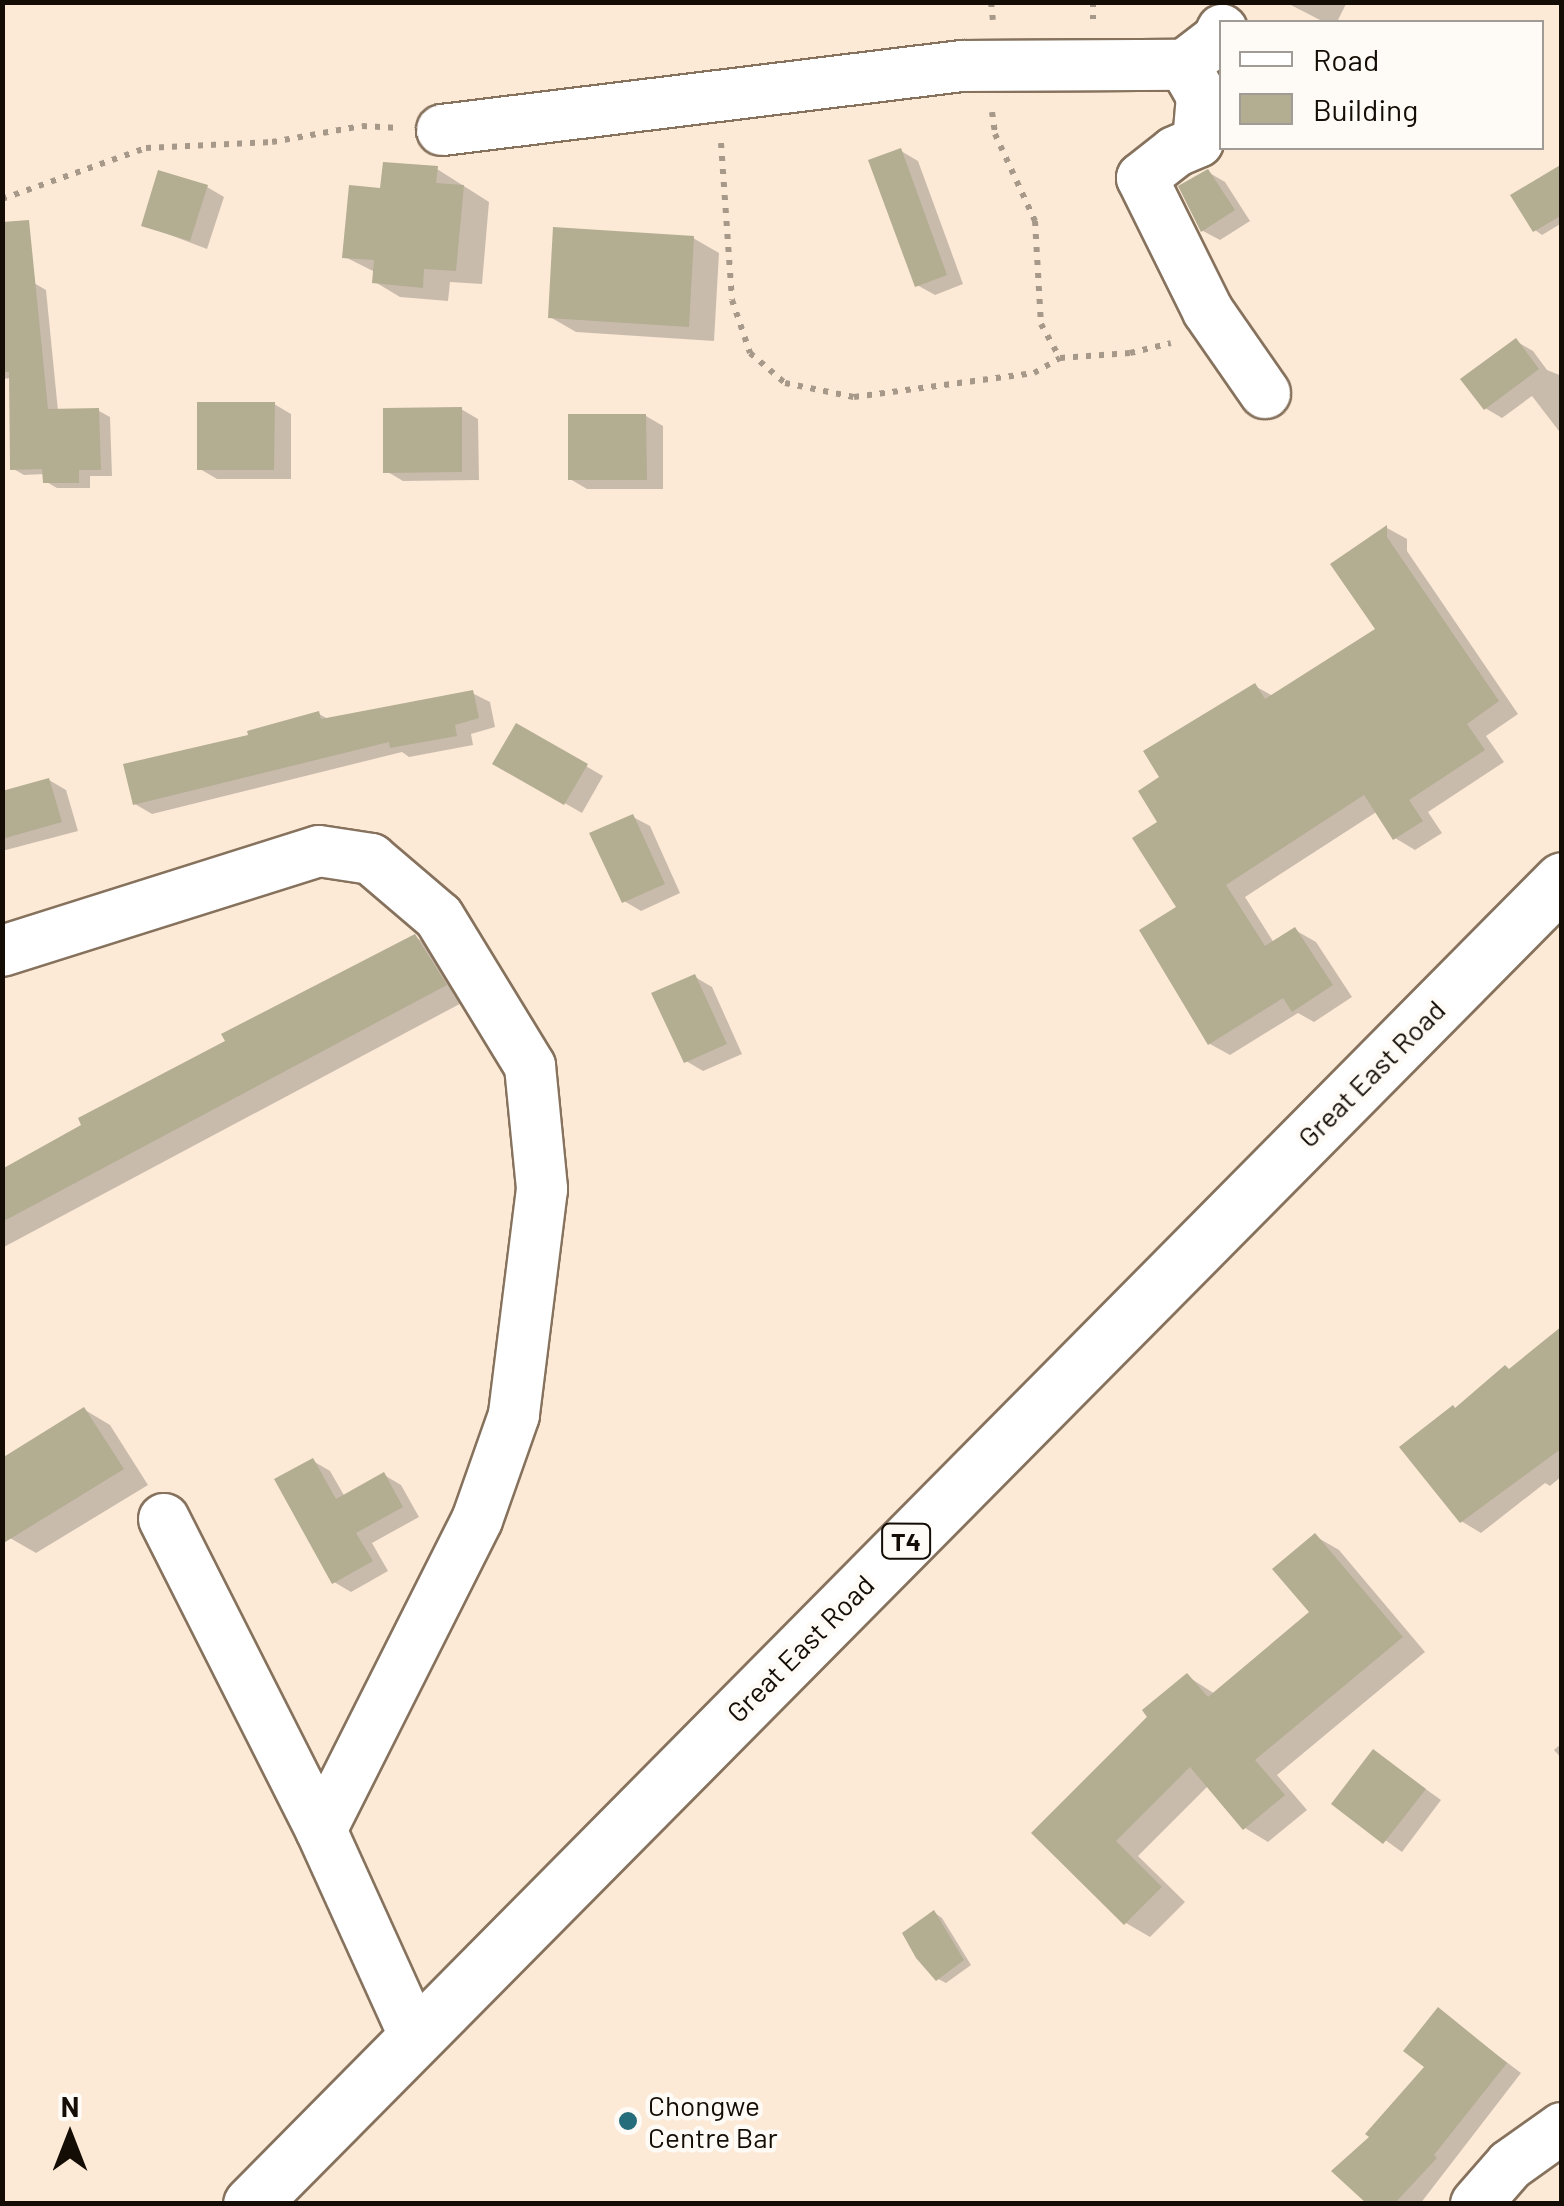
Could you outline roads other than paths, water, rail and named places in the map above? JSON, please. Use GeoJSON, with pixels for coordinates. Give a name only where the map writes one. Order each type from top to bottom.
{"type":"FeatureCollection","features":[{"type":"Feature","properties":{"kind":"highway","name":"Great East Road"},"geometry":{"type":"LineString","coordinates":[[251,2204],[1562,880]]}},
{"type":"Feature","properties":{"kind":"street"},"geometry":{"type":"LineString","coordinates":[[442,130],[987,66],[1184,65],[1219,37]]}},
{"type":"Feature","properties":{"kind":"street"},"geometry":{"type":"LineString","coordinates":[[1184,65],[1202,96],[1198,142],[1175,152],[1142,178],[1215,322],[1266,394]]}},
{"type":"Feature","properties":{"kind":"street"},"geometry":{"type":"LineString","coordinates":[[2,951],[319,852],[371,859],[439,917],[530,1066],[542,1189],[514,1415],[478,1520],[321,1830]]}},
{"type":"Feature","properties":{"kind":"street"},"geometry":{"type":"LineString","coordinates":[[164,1519],[321,1830],[415,2037]]}},
{"type":"Feature","properties":{"kind":"street"},"geometry":{"type":"LineString","coordinates":[[1476,2204],[1510,2165],[1562,2128]]}},
{"type":"Feature","properties":{"kind":"place","name":"Chongwe Centre Bar"},"geometry":{"type":"Point","coordinates":[628,2121]}}]}
